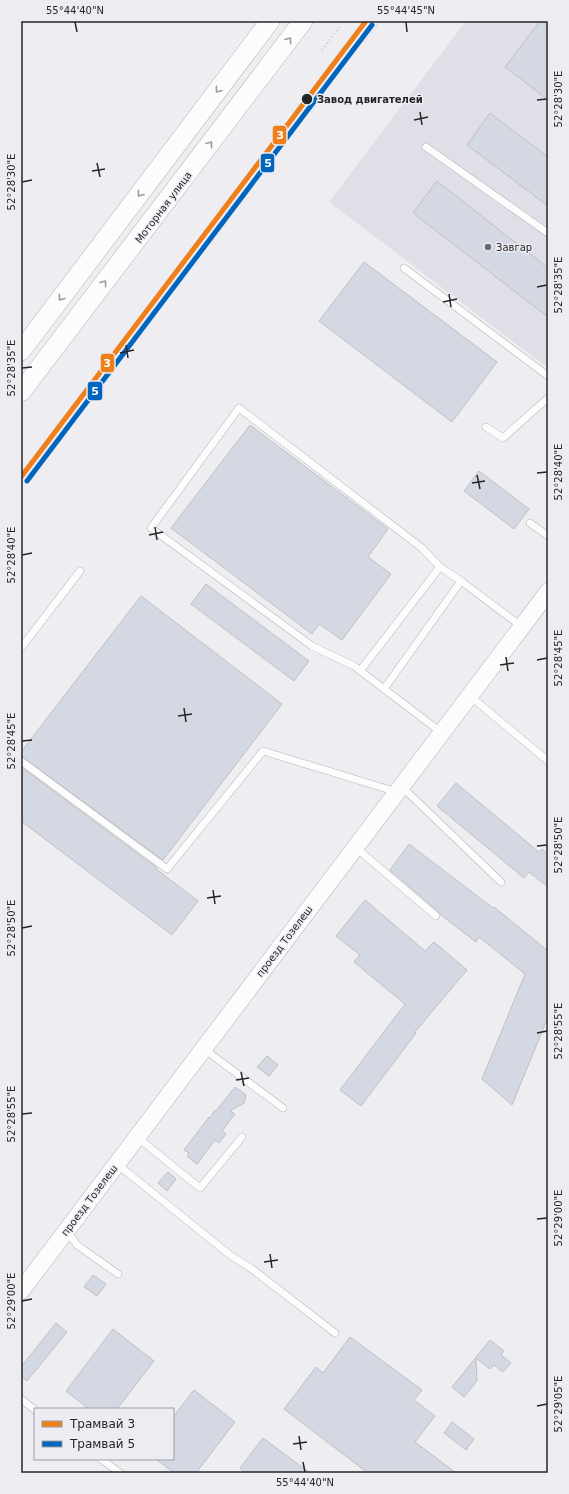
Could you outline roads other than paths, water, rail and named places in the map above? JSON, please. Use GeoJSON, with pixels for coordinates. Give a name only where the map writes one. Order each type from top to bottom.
{"type":"FeatureCollection","features":[{"type":"Feature","properties":{"kind":"main road"},"geometry":{"type":"LineString","coordinates":[[21,351],[270,21]]}},
{"type":"Feature","properties":{"kind":"main road","name":"Моторная улица"},"geometry":{"type":"LineString","coordinates":[[21,392],[303,21]]}},
{"type":"Feature","properties":{"kind":"main road"},"geometry":{"type":"LineString","coordinates":[[36,330],[56,346]]}},
{"type":"Feature","properties":{"kind":"street","name":"проезд Тозелеш"},"geometry":{"type":"LineString","coordinates":[[21,1291],[548,592]]}},
{"type":"Feature","properties":{"kind":"lane"},"geometry":{"type":"LineString","coordinates":[[426,147],[548,233]]}},
{"type":"Feature","properties":{"kind":"lane"},"geometry":{"type":"LineString","coordinates":[[404,268],[548,376]]}},
{"type":"Feature","properties":{"kind":"lane"},"geometry":{"type":"LineString","coordinates":[[486,427],[503,438],[548,398]]}},
{"type":"Feature","properties":{"kind":"lane"},"geometry":{"type":"LineString","coordinates":[[442,733],[354,666],[312,646],[151,528],[239,408],[422,548],[440,567],[522,627]]}},
{"type":"Feature","properties":{"kind":"lane"},"geometry":{"type":"LineString","coordinates":[[530,523],[548,536]]}},
{"type":"Feature","properties":{"kind":"lane"},"geometry":{"type":"LineString","coordinates":[[360,671],[440,567]]}},
{"type":"Feature","properties":{"kind":"lane"},"geometry":{"type":"LineString","coordinates":[[21,648],[80,571]]}},
{"type":"Feature","properties":{"kind":"lane"},"geometry":{"type":"LineString","coordinates":[[384,688],[461,581]]}},
{"type":"Feature","properties":{"kind":"lane"},"geometry":{"type":"LineString","coordinates":[[470,696],[548,761]]}},
{"type":"Feature","properties":{"kind":"lane"},"geometry":{"type":"LineString","coordinates":[[21,761],[167,869],[263,751],[399,789],[501,882]]}},
{"type":"Feature","properties":{"kind":"lane"},"geometry":{"type":"LineString","coordinates":[[355,847],[436,916]]}},
{"type":"Feature","properties":{"kind":"lane"},"geometry":{"type":"LineString","coordinates":[[204,1049],[283,1108]]}},
{"type":"Feature","properties":{"kind":"lane"},"geometry":{"type":"LineString","coordinates":[[137,1137],[200,1188],[242,1137]]}},
{"type":"Feature","properties":{"kind":"lane"},"geometry":{"type":"LineString","coordinates":[[116,1164],[230,1255],[252,1269],[334,1333]]}},
{"type":"Feature","properties":{"kind":"lane"},"geometry":{"type":"LineString","coordinates":[[66,1230],[77,1245],[118,1274]]}},
{"type":"Feature","properties":{"kind":"lane"},"geometry":{"type":"LineString","coordinates":[[21,1399],[34,1409]]}},
{"type":"Feature","properties":{"kind":"lane"},"geometry":{"type":"LineString","coordinates":[[102,1460],[120,1473]]}},
{"type":"Feature","properties":{"kind":"tram line","name":"3"},"geometry":{"type":"LineString","coordinates":[[21,477],[366,21]]}},
{"type":"Feature","properties":{"kind":"tram line","name":"5"},"geometry":{"type":"LineString","coordinates":[[27,481],[372,25]]}},
{"type":"Feature","properties":{"kind":"place","name":"Завод двигателей"},"geometry":{"type":"Point","coordinates":[307,99]}},
{"type":"Feature","properties":{"kind":"place","name":"Завгар"},"geometry":{"type":"Point","coordinates":[488,247]}}]}
